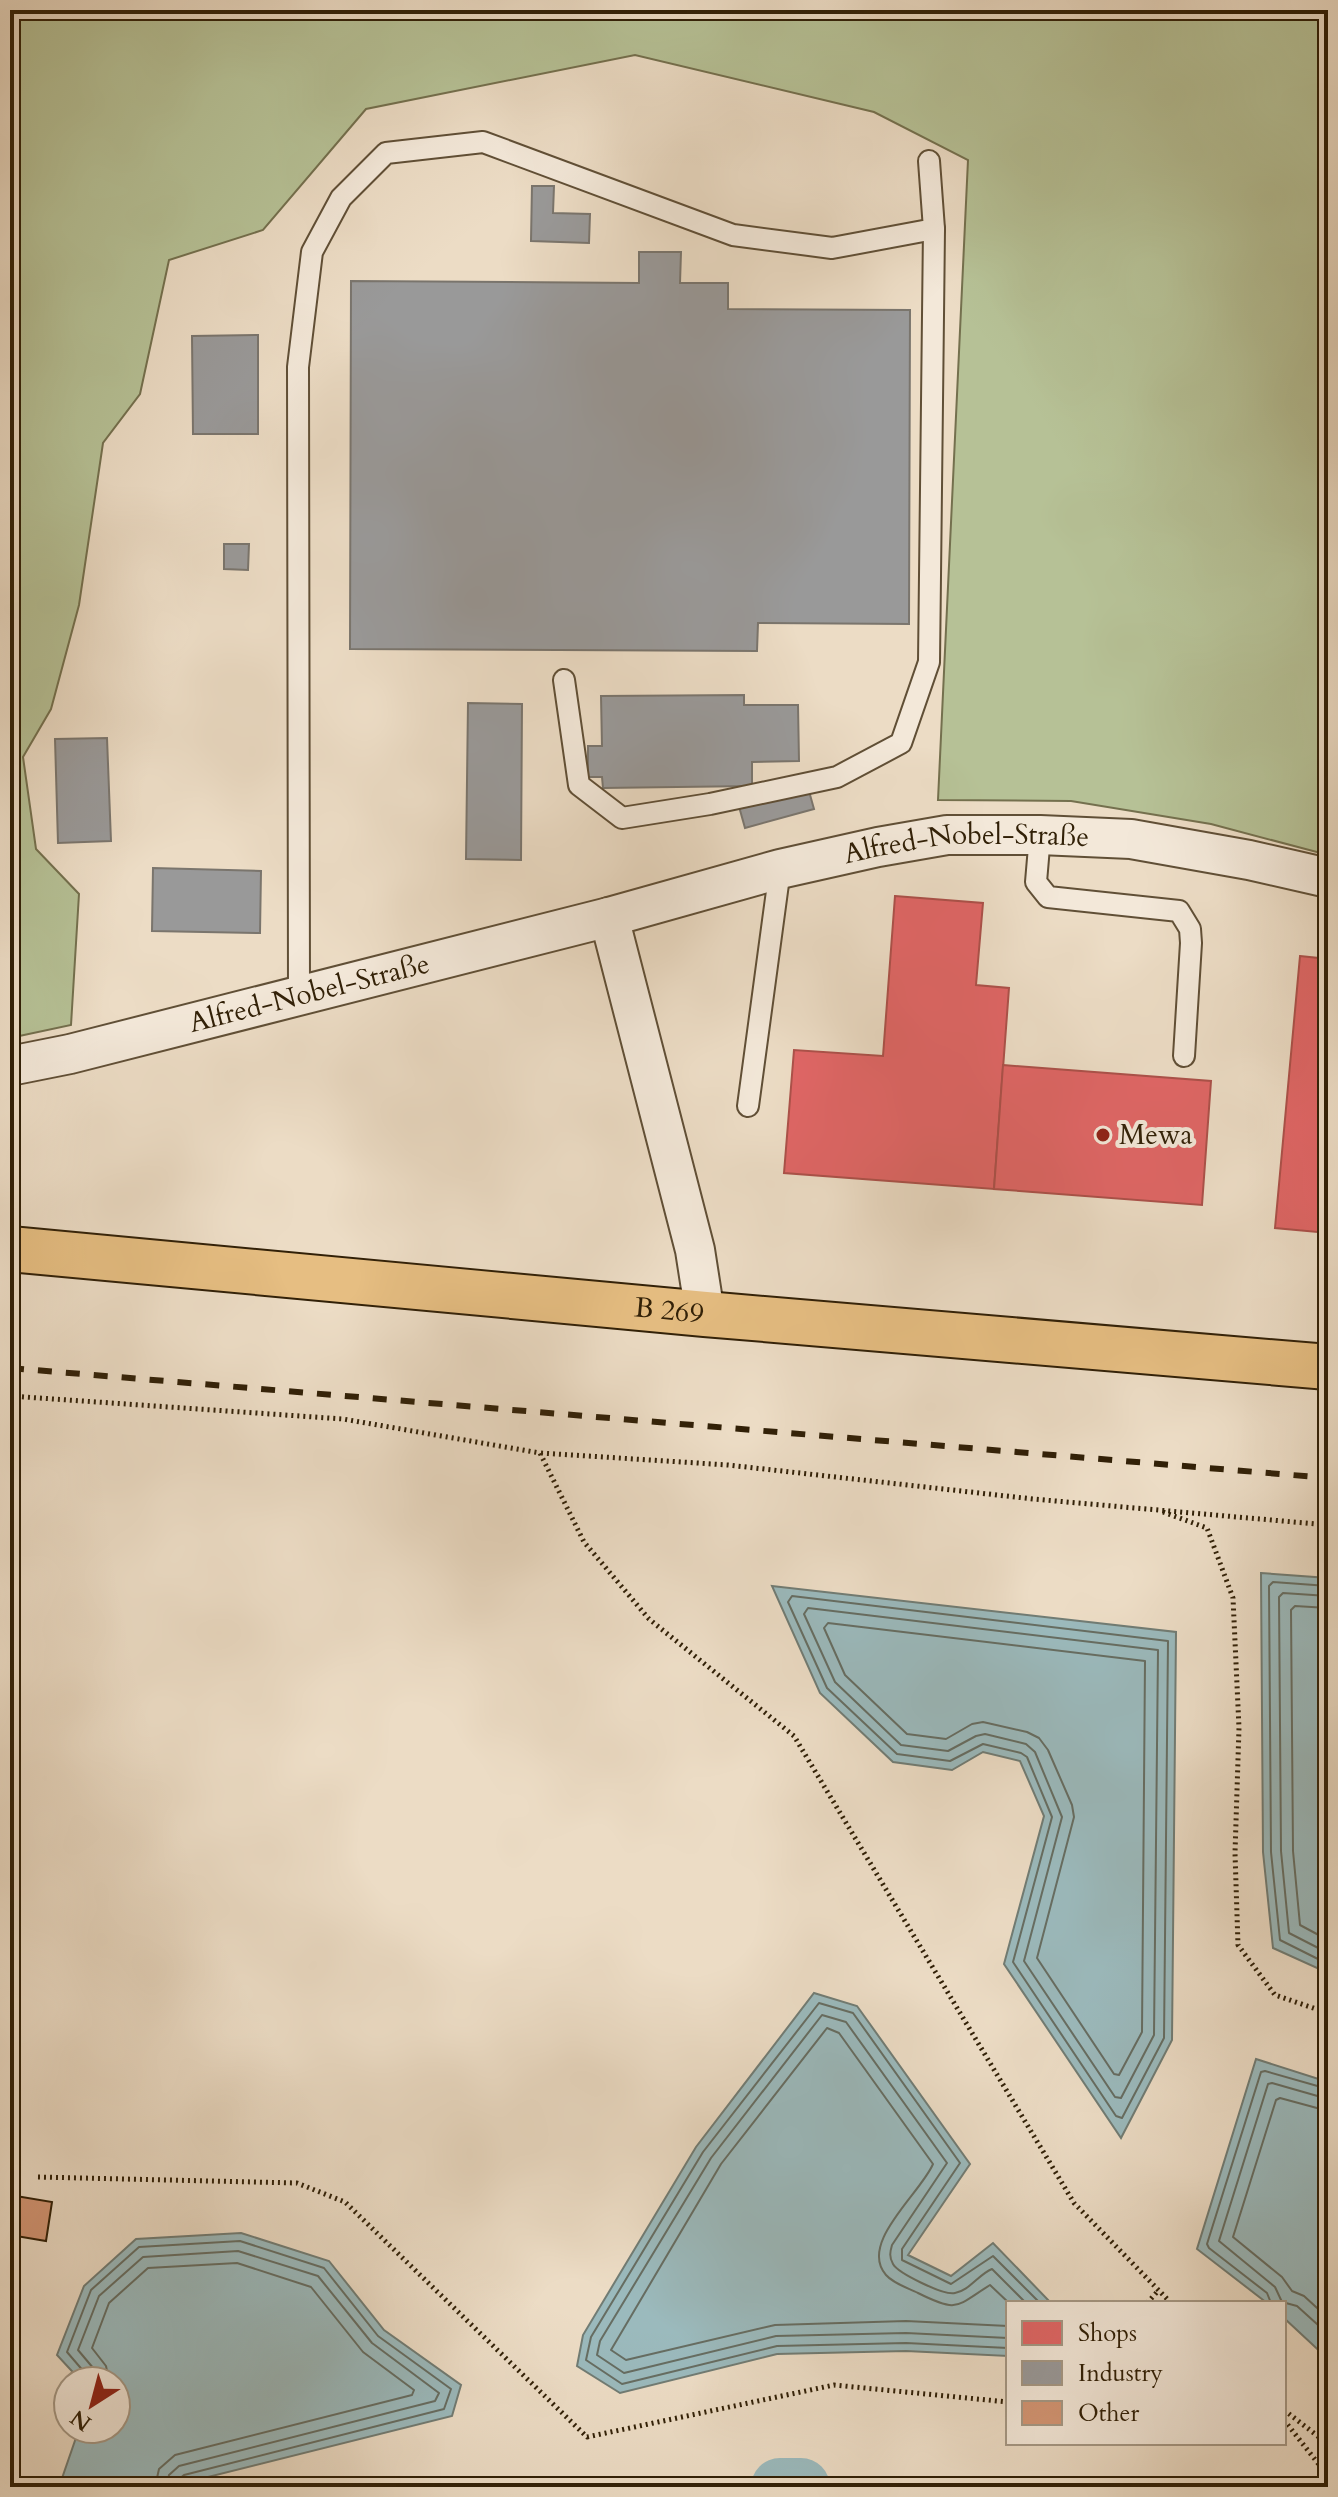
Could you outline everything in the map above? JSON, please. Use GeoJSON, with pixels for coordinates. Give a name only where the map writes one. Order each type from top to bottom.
{"type":"FeatureCollection","features":[{"type":"Feature","properties":{"kind":"main road","name":"B 269"},"geometry":{"type":"LineString","coordinates":[[10,1249],[705,1314],[1328,1367]]}},
{"type":"Feature","properties":{"kind":"street","name":"Alfred-Nobel-Straße"},"geometry":{"type":"LineString","coordinates":[[10,1066],[70,1054],[609,917],[780,869],[947,835],[1131,839],[1328,878]]}},
{"type":"Feature","properties":{"kind":"street"},"geometry":{"type":"LineString","coordinates":[[609,917],[695,1250],[705,1314]]}},
{"type":"Feature","properties":{"kind":"lane"},"geometry":{"type":"LineString","coordinates":[[299,996],[298,367],[312,252],[341,198],[386,153],[483,142],[733,235],[832,248],[934,229]]}},
{"type":"Feature","properties":{"kind":"lane"},"geometry":{"type":"LineString","coordinates":[[564,680],[579,785],[622,818],[710,804],[837,777],[901,743],[929,662],[934,229],[929,161]]}},
{"type":"Feature","properties":{"kind":"lane"},"geometry":{"type":"LineString","coordinates":[[1040,835],[1036,882],[1048,897],[1179,911],[1185,918],[1191,943],[1184,1056]]}},
{"type":"Feature","properties":{"kind":"lane"},"geometry":{"type":"LineString","coordinates":[[748,1106],[780,869]]}},
{"type":"Feature","properties":{"kind":"path"},"geometry":{"type":"LineString","coordinates":[[10,1396],[343,1419],[540,1453],[728,1465],[1033,1499],[1328,1525]]}},
{"type":"Feature","properties":{"kind":"path"},"geometry":{"type":"LineString","coordinates":[[540,1453],[584,1542],[649,1619],[794,1736],[1074,2203],[1169,2301]]}},
{"type":"Feature","properties":{"kind":"path"},"geometry":{"type":"LineString","coordinates":[[1154,1509],[1207,1528],[1233,1598],[1239,1728],[1235,1853],[1238,1945],[1275,1995],[1328,2013]]}},
{"type":"Feature","properties":{"kind":"path"},"geometry":{"type":"LineString","coordinates":[[38,2177],[297,2183],[345,2202],[587,2437],[834,2385],[1006,2402]]}},
{"type":"Feature","properties":{"kind":"path"},"geometry":{"type":"LineString","coordinates":[[1149,2301],[1158,2291]]}},
{"type":"Feature","properties":{"kind":"path"},"geometry":{"type":"LineString","coordinates":[[1286,2412],[1328,2444]]}},
{"type":"Feature","properties":{"kind":"path"},"geometry":{"type":"LineString","coordinates":[[1286,2423],[1328,2476]]}},
{"type":"Feature","properties":{"kind":"green space"},"geometry":{"type":"Polygon","coordinates":[[[10,10],[1328,10],[1328,855],[1211,824],[1071,801],[938,800],[968,160],[874,112],[635,55],[366,109],[263,230],[169,260],[140,394],[103,443],[79,605],[51,709],[23,757],[36,849],[79,894],[71,1025],[10,1038],[10,10]]]}},
{"type":"Feature","properties":{"kind":"water"},"geometry":{"type":"Polygon","coordinates":[[[1261,1573],[1328,1578],[1328,1973],[1273,1948],[1263,1852],[1261,1573]]]}},
{"type":"Feature","properties":{"kind":"water"},"geometry":{"type":"Polygon","coordinates":[[[772,1586],[1176,1632],[1172,2040],[1121,2138],[1004,1964],[1044,1816],[1020,1761],[983,1752],[952,1770],[893,1762],[820,1693],[772,1586]]]}},
{"type":"Feature","properties":{"kind":"water"},"geometry":{"type":"Polygon","coordinates":[[[814,1993],[857,2006],[970,2164],[908,2255],[951,2276],[993,2243],[1049,2301],[1006,2301],[1006,2356],[906,2351],[777,2354],[620,2393],[577,2366],[583,2335],[696,2147],[814,1993]]]}},
{"type":"Feature","properties":{"kind":"water"},"geometry":{"type":"Polygon","coordinates":[[[1256,2059],[1328,2082],[1328,2359],[1286,2320],[1286,2301],[1264,2301],[1197,2249],[1256,2059]]]}},
{"type":"Feature","properties":{"kind":"water"},"geometry":{"type":"Polygon","coordinates":[[[241,2233],[329,2261],[384,2330],[461,2385],[452,2416],[168,2487],[59,2487],[73,2445],[132,2445],[132,2365],[66,2365],[57,2355],[84,2286],[136,2239],[241,2233]]]}},
{"type":"Feature","properties":{"kind":"building: Shops"},"geometry":{"type":"Polygon","coordinates":[[[895,896],[983,903],[976,985],[1009,988],[994,1189],[784,1173],[794,1050],[883,1056],[895,896]]]}},
{"type":"Feature","properties":{"kind":"building: Shops"},"geometry":{"type":"Polygon","coordinates":[[[1300,956],[1328,959],[1328,1233],[1275,1228],[1300,956]]]}},
{"type":"Feature","properties":{"kind":"building: Shops","name":"Mewa"},"geometry":{"type":"Polygon","coordinates":[[[1003,1065],[1211,1081],[1202,1205],[994,1189],[1003,1065]]]}},
{"type":"Feature","properties":{"kind":"building: Industry"},"geometry":{"type":"Polygon","coordinates":[[[532,186],[554,186],[553,213],[590,214],[589,243],[531,241],[532,186]]]}},
{"type":"Feature","properties":{"kind":"building: Industry"},"geometry":{"type":"Polygon","coordinates":[[[639,252],[681,252],[680,283],[728,283],[728,309],[910,310],[909,624],[758,623],[757,651],[350,649],[351,281],[639,283],[639,252]]]}},
{"type":"Feature","properties":{"kind":"building: Industry"},"geometry":{"type":"Polygon","coordinates":[[[258,335],[258,434],[193,434],[192,336],[258,335]]]}},
{"type":"Feature","properties":{"kind":"building: Industry"},"geometry":{"type":"Polygon","coordinates":[[[224,544],[249,544],[248,570],[224,569],[224,544]]]}},
{"type":"Feature","properties":{"kind":"building: Industry"},"geometry":{"type":"Polygon","coordinates":[[[744,695],[744,705],[798,705],[799,761],[752,762],[752,786],[603,788],[602,777],[588,777],[588,746],[602,746],[601,696],[744,695]]]}},
{"type":"Feature","properties":{"kind":"building: Industry"},"geometry":{"type":"Polygon","coordinates":[[[468,703],[522,704],[521,860],[466,859],[468,703]]]}},
{"type":"Feature","properties":{"kind":"building: Industry"},"geometry":{"type":"Polygon","coordinates":[[[107,738],[111,841],[58,843],[55,739],[107,738]]]}},
{"type":"Feature","properties":{"kind":"building: Industry"},"geometry":{"type":"Polygon","coordinates":[[[807,784],[814,809],[745,828],[738,803],[807,784]]]}},
{"type":"Feature","properties":{"kind":"building: Industry"},"geometry":{"type":"Polygon","coordinates":[[[153,868],[261,871],[260,933],[152,931],[153,868]]]}},
{"type":"Feature","properties":{"kind":"building: Other"},"geometry":{"type":"Polygon","coordinates":[[[10,2195],[52,2202],[46,2241],[10,2235],[10,2195]]]}},
{"type":"Feature","properties":{"kind":"waterway"},"geometry":{"type":"LineString","coordinates":[[780,2487],[801,2487]]}},
{"type":"Feature","properties":{"kind":"railway"},"geometry":{"type":"LineString","coordinates":[[10,1368],[1328,1478]]}},
{"type":"Feature","properties":{"kind":"place","name":"Mewa"},"geometry":{"type":"Point","coordinates":[1103,1135]}}]}
